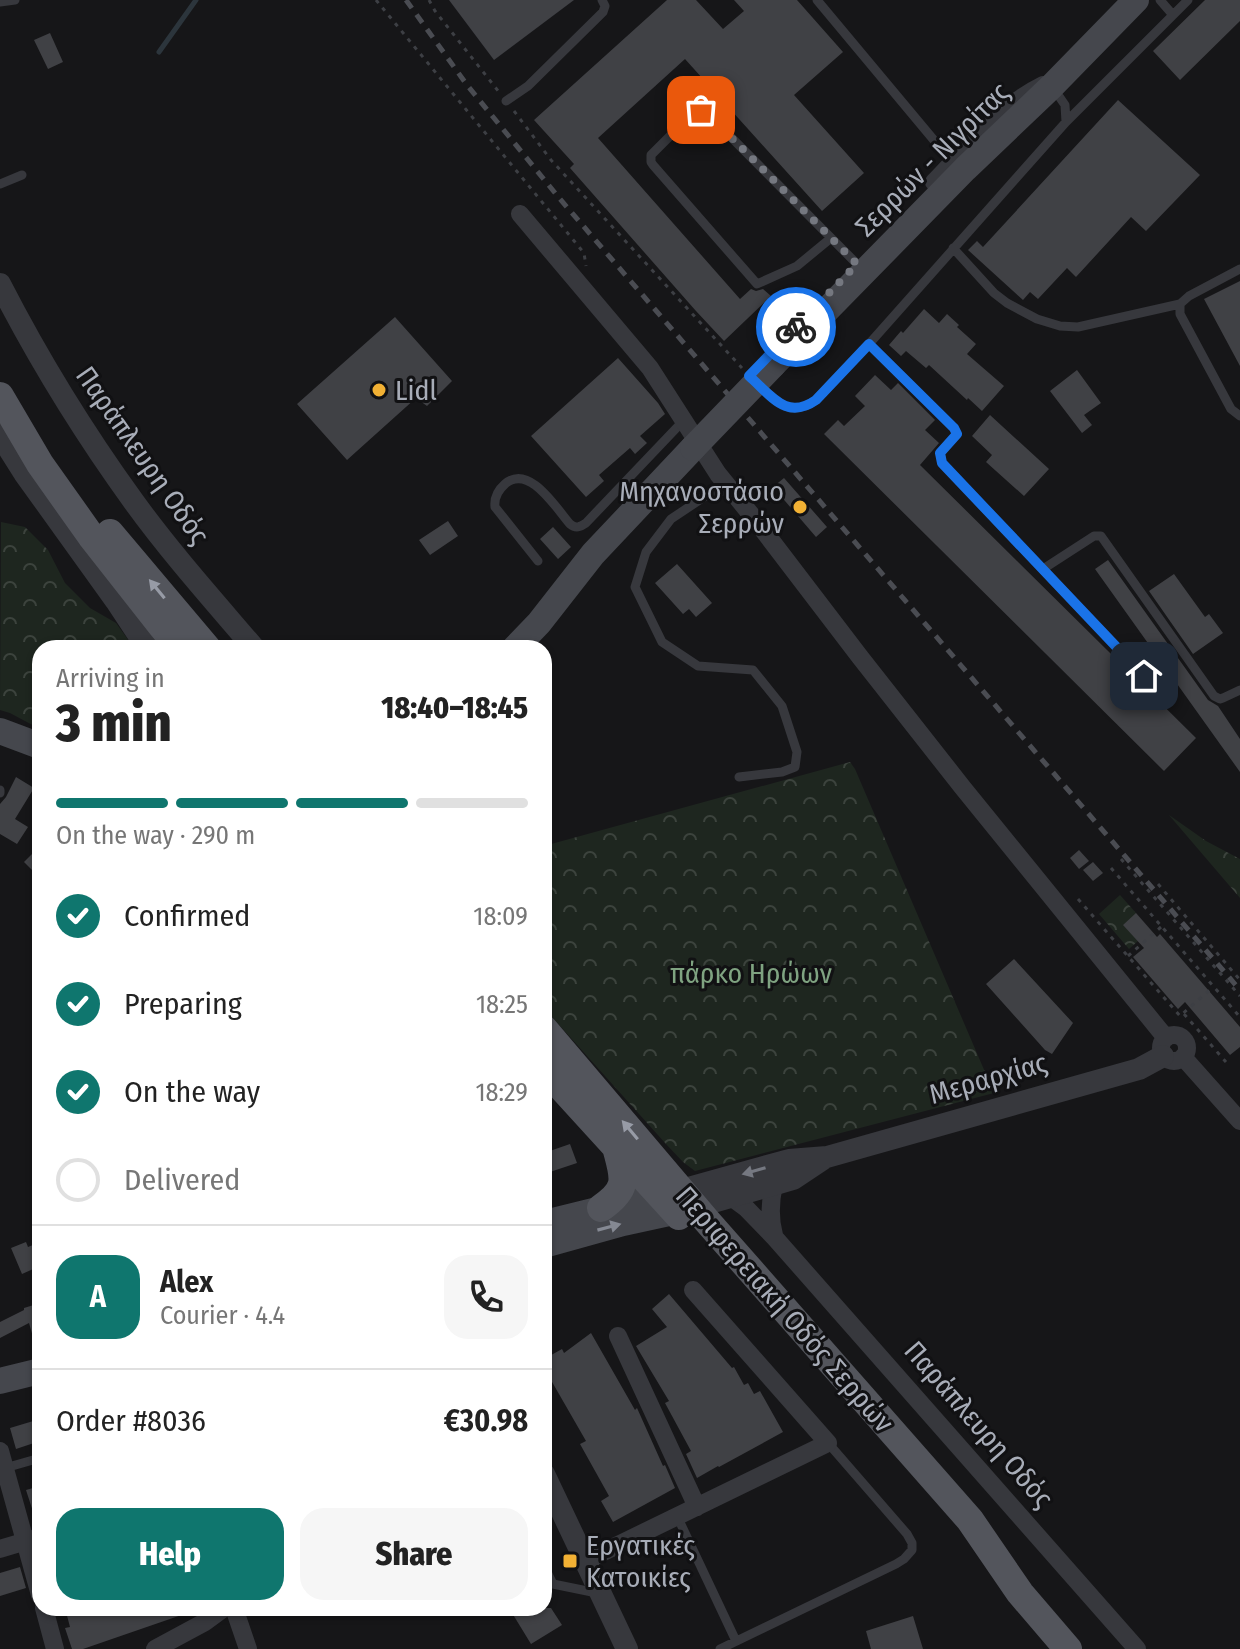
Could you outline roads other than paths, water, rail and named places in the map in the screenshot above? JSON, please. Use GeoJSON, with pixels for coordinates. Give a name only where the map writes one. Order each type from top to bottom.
{"type":"FeatureCollection","features":[{"type":"Feature","properties":{"kind":"main road","name":"Σερρών - Νιγρίτας"},"geometry":{"type":"LineString","coordinates":[[523,640],[593,554],[858,270],[1052,86],[1136,0]]}},
{"type":"Feature","properties":{"kind":"main road"},"geometry":{"type":"LineString","coordinates":[[0,396],[8,429],[40,464],[91,536],[173,640]]}},
{"type":"Feature","properties":{"kind":"main road"},"geometry":{"type":"LineString","coordinates":[[8,429],[50,457],[200,640]]}},
{"type":"Feature","properties":{"kind":"main road"},"geometry":{"type":"LineString","coordinates":[[0,731],[32,743]]}},
{"type":"Feature","properties":{"kind":"main road","name":"Περιφερειακή Οδός Σερρών"},"geometry":{"type":"LineString","coordinates":[[552,1039],[678,1201],[970,1520],[1020,1593],[1068,1649]]}},
{"type":"Feature","properties":{"kind":"main road","name":"Περιφερειακή Οδός Σερρών"},"geometry":{"type":"LineString","coordinates":[[552,1077],[616,1146],[678,1201]]}},
{"type":"Feature","properties":{"kind":"main road"},"geometry":{"type":"LineString","coordinates":[[601,1208],[616,1198],[622,1188],[623,1178],[616,1146]]}},
{"type":"Feature","properties":{"kind":"main road","name":"Μεραρχίας"},"geometry":{"type":"LineString","coordinates":[[552,1221],[601,1208],[678,1201]]}},
{"type":"Feature","properties":{"kind":"main road","name":"Μεραρχίας"},"geometry":{"type":"LineString","coordinates":[[552,1243],[623,1223],[678,1201]]}},
{"type":"Feature","properties":{"kind":"main road"},"geometry":{"type":"LineString","coordinates":[[0,1381],[32,1373]]}},
{"type":"Feature","properties":{"kind":"street"},"geometry":{"type":"LineString","coordinates":[[749,376],[858,270],[953,163],[1003,113],[1045,83],[1052,86]]}},
{"type":"Feature","properties":{"kind":"street"},"geometry":{"type":"LineString","coordinates":[[520,214],[650,368],[730,489],[1171,1051],[1236,1109]]}},
{"type":"Feature","properties":{"kind":"street","name":"Παράπλευρη Οδός"},"geometry":{"type":"LineString","coordinates":[[0,284],[36,352],[134,503],[247,640]]}},
{"type":"Feature","properties":{"kind":"street"},"geometry":{"type":"LineString","coordinates":[[8,429],[24,473],[142,640]]}},
{"type":"Feature","properties":{"kind":"street","name":"Μεραρχίας"},"geometry":{"type":"LineString","coordinates":[[678,1201],[789,1160],[827,1157],[1139,1069],[1171,1051]]}},
{"type":"Feature","properties":{"kind":"street","name":"Μεραρχίας"},"geometry":{"type":"LineString","coordinates":[[678,1201],[731,1197],[793,1179],[827,1157]]}},
{"type":"Feature","properties":{"kind":"street"},"geometry":{"type":"LineString","coordinates":[[774,1184],[770,1220],[775,1238]]}},
{"type":"Feature","properties":{"kind":"street","name":"Παράπλευρη Οδός"},"geometry":{"type":"LineString","coordinates":[[731,1197],[775,1238],[1137,1649]]}},
{"type":"Feature","properties":{"kind":"street"},"geometry":{"type":"LineString","coordinates":[[585,1561],[828,1443],[693,1290]]}},
{"type":"Feature","properties":{"kind":"street"},"geometry":{"type":"LineString","coordinates":[[618,1336],[697,1507]]}},
{"type":"Feature","properties":{"kind":"street"},"geometry":{"type":"LineString","coordinates":[[2,1460],[32,1537]]}},
{"type":"Feature","properties":{"kind":"street"},"geometry":{"type":"LineString","coordinates":[[552,1493],[627,1649]]}},
{"type":"Feature","properties":{"kind":"street"},"geometry":{"type":"LineString","coordinates":[[0,1549],[32,1540]]}},
{"type":"Feature","properties":{"kind":"street"},"geometry":{"type":"LineString","coordinates":[[46,1616],[55,1649]]}},
{"type":"Feature","properties":{"kind":"street"},"geometry":{"type":"LineString","coordinates":[[155,1649],[213,1616]]}},
{"type":"Feature","properties":{"kind":"street"},"geometry":{"type":"LineString","coordinates":[[237,1616],[248,1649]]}},
{"type":"Feature","properties":{"kind":"lane"},"geometry":{"type":"LineString","coordinates":[[0,2],[15,0]]}},
{"type":"Feature","properties":{"kind":"lane"},"geometry":{"type":"LineString","coordinates":[[506,101],[528,86],[603,12],[605,6],[602,0]]}},
{"type":"Feature","properties":{"kind":"lane"},"geometry":{"type":"LineString","coordinates":[[817,0],[953,163]]}},
{"type":"Feature","properties":{"kind":"lane"},"geometry":{"type":"LineString","coordinates":[[1160,0],[1173,15]]}},
{"type":"Feature","properties":{"kind":"lane"},"geometry":{"type":"LineString","coordinates":[[749,376],[785,407],[806,407],[816,400],[1066,122],[1188,0]]}},
{"type":"Feature","properties":{"kind":"lane"},"geometry":{"type":"LineString","coordinates":[[1052,86],[1065,105],[1066,122]]}},
{"type":"Feature","properties":{"kind":"lane"},"geometry":{"type":"LineString","coordinates":[[831,238],[797,266],[757,284],[653,165],[651,155],[694,112],[705,111],[831,238],[858,270]]}},
{"type":"Feature","properties":{"kind":"lane"},"geometry":{"type":"LineString","coordinates":[[0,184],[22,175]]}},
{"type":"Feature","properties":{"kind":"lane"},"geometry":{"type":"LineString","coordinates":[[953,248],[1000,298],[1020,311],[1060,326],[1078,327],[1180,304],[1240,269]]}},
{"type":"Feature","properties":{"kind":"lane"},"geometry":{"type":"LineString","coordinates":[[1180,304],[1180,314],[1231,409],[1240,416]]}},
{"type":"Feature","properties":{"kind":"lane"},"geometry":{"type":"LineString","coordinates":[[869,344],[954,428],[957,434],[942,450],[940,460],[1144,676]]}},
{"type":"Feature","properties":{"kind":"lane"},"geometry":{"type":"LineString","coordinates":[[538,561],[495,507],[497,493],[506,483],[519,478],[531,481],[573,527],[581,526],[685,419]]}},
{"type":"Feature","properties":{"kind":"lane"},"geometry":{"type":"LineString","coordinates":[[730,489],[704,497],[671,519],[646,552],[635,587],[661,641],[698,666],[753,670],[782,706],[797,752],[795,767],[782,772],[739,777]]}},
{"type":"Feature","properties":{"kind":"lane"},"geometry":{"type":"LineString","coordinates":[[1043,569],[1094,536],[1101,536],[1214,696],[1220,699],[1240,690]]}},
{"type":"Feature","properties":{"kind":"lane"},"geometry":{"type":"LineString","coordinates":[[720,1649],[896,1564],[912,1550],[907,1534],[828,1443]]}},
{"type":"Feature","properties":{"kind":"lane"},"geometry":{"type":"LineString","coordinates":[[2,1460],[32,1458]]}},
{"type":"Feature","properties":{"kind":"lane"},"geometry":{"type":"LineString","coordinates":[[677,1516],[736,1641]]}},
{"type":"Feature","properties":{"kind":"lane"},"geometry":{"type":"LineString","coordinates":[[552,1582],[600,1594]]}},
{"type":"Feature","properties":{"kind":"waterway"},"geometry":{"type":"LineString","coordinates":[[159,52],[196,0]]}},
{"type":"Feature","properties":{"kind":"railway"},"geometry":{"type":"LineString","coordinates":[[406,0],[467,85],[560,199],[1240,990]]}},
{"type":"Feature","properties":{"kind":"place","name":"Lidl"},"geometry":{"type":"Point","coordinates":[379,390]}},
{"type":"Feature","properties":{"kind":"place","name":"Μηχανοστάσιο Σερρών"},"geometry":{"type":"Point","coordinates":[800,507]}},
{"type":"Feature","properties":{"kind":"place","name":"Εργατικές Κατοικίες"},"geometry":{"type":"Point","coordinates":[570,1561]}},
{"type":"Feature","properties":{"kind":"park label","name":"πάρκο Ηρώων"},"geometry":{"type":"Point","coordinates":[751,973]}}]}
